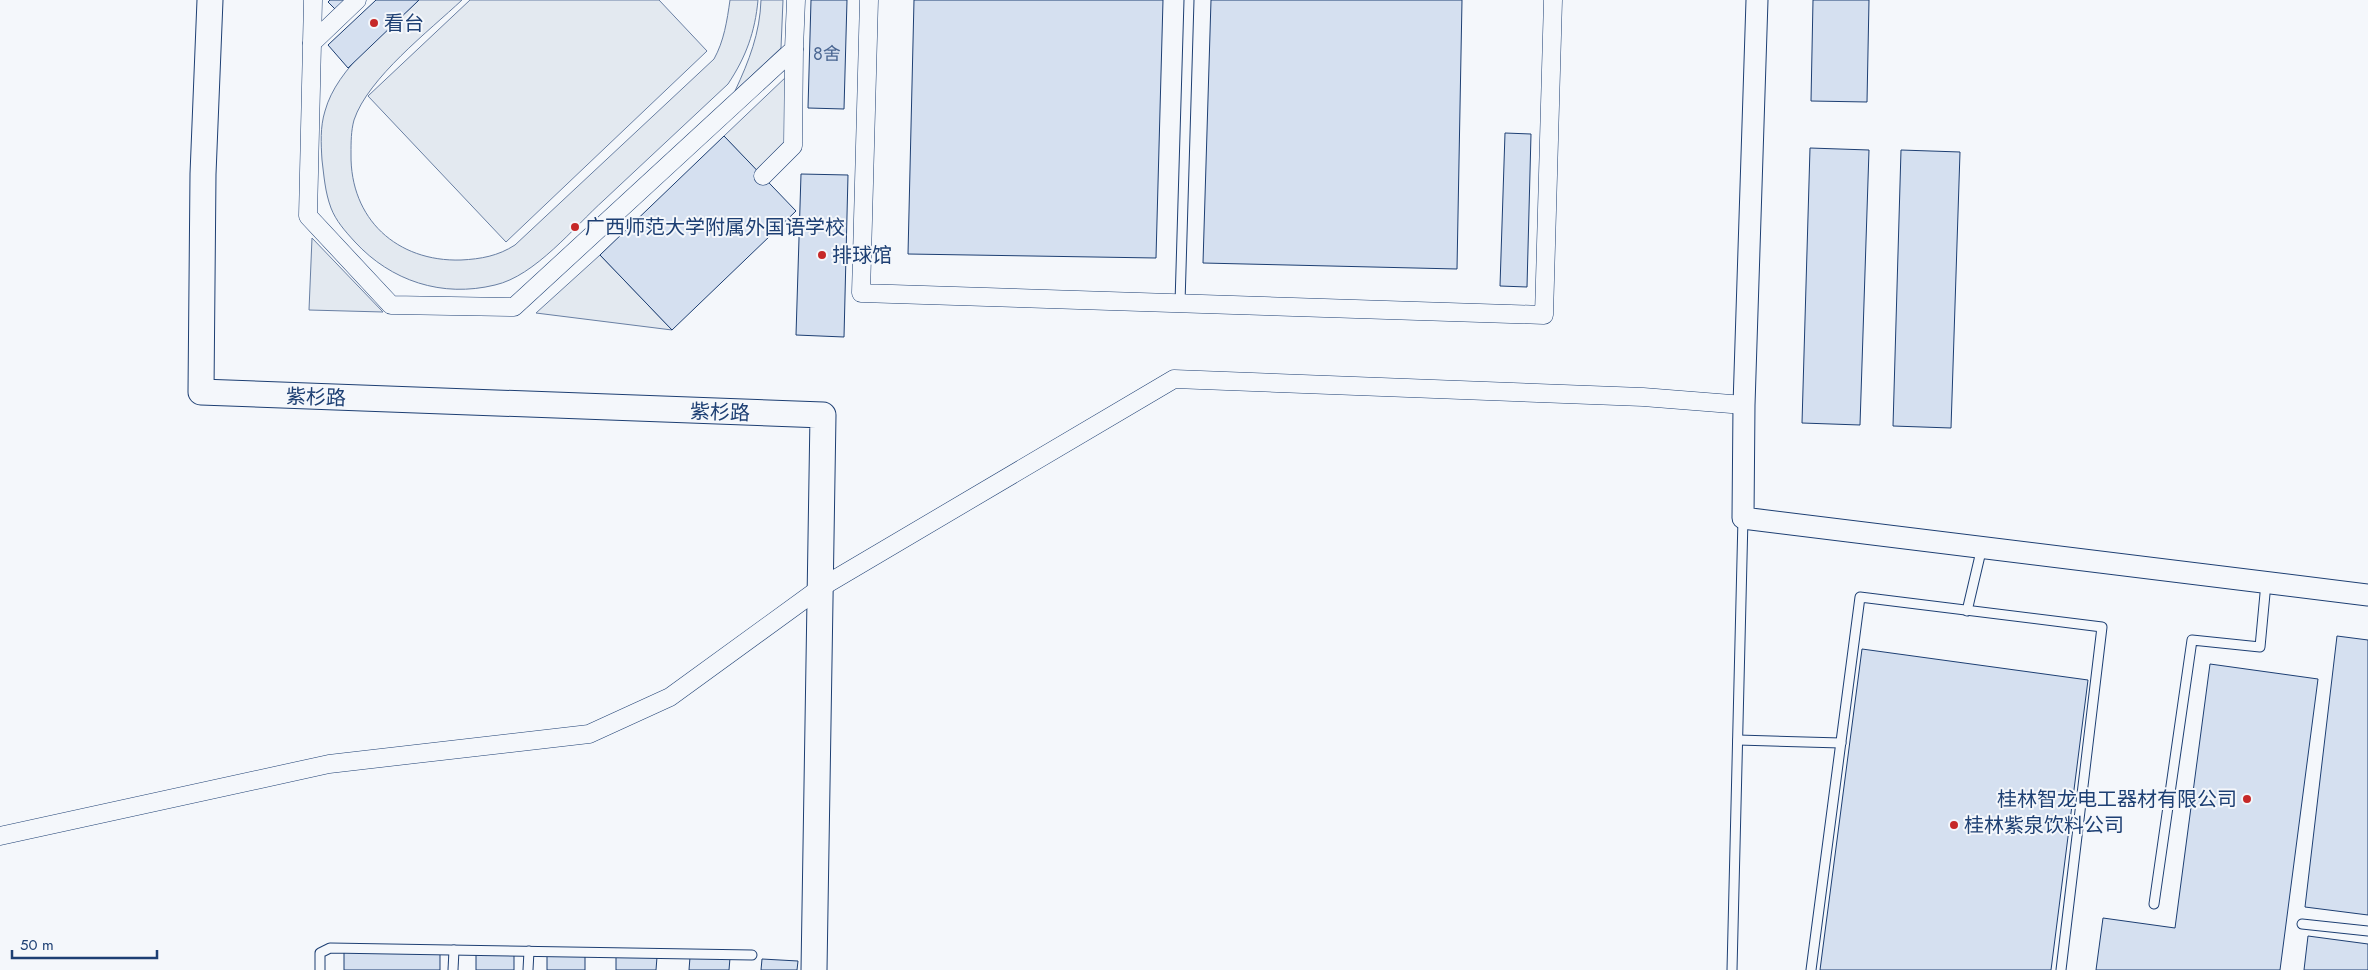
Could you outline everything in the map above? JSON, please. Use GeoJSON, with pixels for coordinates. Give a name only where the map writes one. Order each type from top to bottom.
{"type":"FeatureCollection","features":[{"type":"Feature","properties":{"kind":"main road","name":"紫杉路"},"geometry":{"type":"LineString","coordinates":[[210,0],[203,174],[200,392],[823,415],[820,588]]}},
{"type":"Feature","properties":{"kind":"main road"},"geometry":{"type":"LineString","coordinates":[[814,970],[820,588]]}},
{"type":"Feature","properties":{"kind":"street"},"geometry":{"type":"LineString","coordinates":[[313,0],[308,216],[391,305],[514,307],[794,49]]}},
{"type":"Feature","properties":{"kind":"street"},"geometry":{"type":"LineString","coordinates":[[312,43],[357,0]]}},
{"type":"Feature","properties":{"kind":"street"},"geometry":{"type":"LineString","coordinates":[[763,176],[793,146],[796,0]]}},
{"type":"Feature","properties":{"kind":"street"},"geometry":{"type":"LineString","coordinates":[[869,0],[861,293],[1544,315],[1553,0]]}},
{"type":"Feature","properties":{"kind":"street"},"geometry":{"type":"LineString","coordinates":[[1757,0],[1744,405],[1743,518],[2368,595]]}},
{"type":"Feature","properties":{"kind":"street"},"geometry":{"type":"LineString","coordinates":[[0,836],[329,764],[589,734],[670,698],[820,588],[1174,379],[1643,397],[1744,405]]}},
{"type":"Feature","properties":{"kind":"lane"},"geometry":{"type":"LineString","coordinates":[[1180,303],[1189,0]]}},
{"type":"Feature","properties":{"kind":"lane"},"geometry":{"type":"LineString","coordinates":[[1732,970],[1743,518]]}},
{"type":"Feature","properties":{"kind":"lane"},"geometry":{"type":"LineString","coordinates":[[1968,611],[1982,547]]}},
{"type":"Feature","properties":{"kind":"lane"},"geometry":{"type":"LineString","coordinates":[[2154,904],[2192,640],[2260,647],[2266,582]]}},
{"type":"Feature","properties":{"kind":"lane"},"geometry":{"type":"LineString","coordinates":[[1811,970],[1860,598],[2102,627],[2061,970]]}},
{"type":"Feature","properties":{"kind":"lane"},"geometry":{"type":"LineString","coordinates":[[1738,740],[1841,743]]}},
{"type":"Feature","properties":{"kind":"lane"},"geometry":{"type":"LineString","coordinates":[[2302,924],[2368,931]]}},
{"type":"Feature","properties":{"kind":"lane"},"geometry":{"type":"LineString","coordinates":[[320,970],[320,953],[330,948],[752,955]]}},
{"type":"Feature","properties":{"kind":"lane"},"geometry":{"type":"LineString","coordinates":[[453,970],[454,950]]}},
{"type":"Feature","properties":{"kind":"lane"},"geometry":{"type":"LineString","coordinates":[[528,970],[529,951]]}},
{"type":"Feature","properties":{"kind":"shaded area"},"geometry":{"type":"Polygon","coordinates":[[[419,0],[462,0],[401,56],[372,88],[361,104],[354,120],[352,132],[353,177],[359,198],[368,217],[382,232],[398,244],[417,253],[438,259],[461,260],[489,256],[515,245],[714,59],[723,38],[730,0],[758,0],[755,23],[749,44],[728,84],[553,249],[525,272],[495,285],[456,289],[419,283],[401,276],[369,256],[335,217],[329,202],[324,178],[321,142],[323,117],[331,95],[340,79],[364,51],[419,0]]]}},
{"type":"Feature","properties":{"kind":"shaded area"},"geometry":{"type":"Polygon","coordinates":[[[470,0],[659,0],[707,51],[506,242],[368,96],[470,0]]]}},
{"type":"Feature","properties":{"kind":"shaded area"},"geometry":{"type":"Polygon","coordinates":[[[761,0],[783,0],[781,48],[735,91],[753,47],[761,0]]]}},
{"type":"Feature","properties":{"kind":"shaded area"},"geometry":{"type":"Polygon","coordinates":[[[787,76],[787,140],[756,170],[724,136],[787,76]]]}},
{"type":"Feature","properties":{"kind":"shaded area"},"geometry":{"type":"Polygon","coordinates":[[[312,238],[383,312],[309,310],[312,238]]]}},
{"type":"Feature","properties":{"kind":"shaded area"},"geometry":{"type":"Polygon","coordinates":[[[600,255],[672,330],[536,313],[600,255]]]}},
{"type":"Feature","properties":{"kind":"building"},"geometry":{"type":"Polygon","coordinates":[[[330,0],[349,0],[336,10],[328,2],[330,0]]]}},
{"type":"Feature","properties":{"kind":"building","name":"看台"},"geometry":{"type":"Polygon","coordinates":[[[376,0],[419,0],[348,68],[328,45],[376,0]]]}},
{"type":"Feature","properties":{"kind":"building"},"geometry":{"type":"Polygon","coordinates":[[[811,0],[847,0],[844,109],[808,108],[811,0]]]}},
{"type":"Feature","properties":{"kind":"building"},"geometry":{"type":"Polygon","coordinates":[[[914,0],[1163,0],[1156,258],[908,254],[914,0]]]}},
{"type":"Feature","properties":{"kind":"building"},"geometry":{"type":"Polygon","coordinates":[[[1211,0],[1462,0],[1457,269],[1203,263],[1211,0]]]}},
{"type":"Feature","properties":{"kind":"building"},"geometry":{"type":"Polygon","coordinates":[[[1813,0],[1869,0],[1867,102],[1811,101],[1813,0]]]}},
{"type":"Feature","properties":{"kind":"building"},"geometry":{"type":"Polygon","coordinates":[[[1505,133],[1531,134],[1527,287],[1500,286],[1505,133]]]}},
{"type":"Feature","properties":{"kind":"building"},"geometry":{"type":"Polygon","coordinates":[[[724,136],[796,211],[672,330],[600,255],[724,136]]]}},
{"type":"Feature","properties":{"kind":"building"},"geometry":{"type":"Polygon","coordinates":[[[1810,148],[1869,150],[1860,425],[1802,423],[1810,148]]]}},
{"type":"Feature","properties":{"kind":"building"},"geometry":{"type":"Polygon","coordinates":[[[1901,150],[1960,152],[1951,428],[1893,426],[1901,150]]]}},
{"type":"Feature","properties":{"kind":"building","name":"排球馆"},"geometry":{"type":"Polygon","coordinates":[[[801,174],[848,175],[844,337],[796,335],[801,174]]]}},
{"type":"Feature","properties":{"kind":"building"},"geometry":{"type":"Polygon","coordinates":[[[2337,636],[2368,640],[2368,915],[2305,907],[2337,636]]]}},
{"type":"Feature","properties":{"kind":"building","name":"桂林紫泉饮料公司"},"geometry":{"type":"Polygon","coordinates":[[[1862,649],[2088,680],[2051,970],[1820,970],[1862,649]]]}},
{"type":"Feature","properties":{"kind":"building","name":"桂林智龙电工器材有限公司"},"geometry":{"type":"Polygon","coordinates":[[[2210,664],[2318,679],[2280,970],[2096,970],[2103,918],[2175,928],[2210,664]]]}},
{"type":"Feature","properties":{"kind":"building"},"geometry":{"type":"Polygon","coordinates":[[[2308,936],[2368,944],[2368,970],[2304,970],[2308,936]]]}},
{"type":"Feature","properties":{"kind":"building"},"geometry":{"type":"Polygon","coordinates":[[[344,952],[440,954],[440,970],[344,970],[344,952]]]}},
{"type":"Feature","properties":{"kind":"building"},"geometry":{"type":"Polygon","coordinates":[[[476,953],[514,955],[514,970],[476,970],[476,953]]]}},
{"type":"Feature","properties":{"kind":"building"},"geometry":{"type":"Polygon","coordinates":[[[547,955],[585,956],[585,970],[547,970],[547,955]]]}},
{"type":"Feature","properties":{"kind":"building"},"geometry":{"type":"Polygon","coordinates":[[[616,956],[657,957],[656,970],[616,970],[616,956]]]}},
{"type":"Feature","properties":{"kind":"building"},"geometry":{"type":"Polygon","coordinates":[[[690,957],[730,958],[729,970],[689,970],[690,957]]]}},
{"type":"Feature","properties":{"kind":"building"},"geometry":{"type":"Polygon","coordinates":[[[762,959],[798,961],[797,970],[761,970],[762,959]]]}},
{"type":"Feature","properties":{"kind":"place","name":"看台"},"geometry":{"type":"Point","coordinates":[374,23]}},
{"type":"Feature","properties":{"kind":"place","name":"广西师范大学附属外国语学校"},"geometry":{"type":"Point","coordinates":[575,227]}},
{"type":"Feature","properties":{"kind":"place","name":"排球馆"},"geometry":{"type":"Point","coordinates":[822,255]}},
{"type":"Feature","properties":{"kind":"place","name":"桂林智龙电工器材有限公司"},"geometry":{"type":"Point","coordinates":[2247,799]}},
{"type":"Feature","properties":{"kind":"place","name":"桂林紫泉饮料公司"},"geometry":{"type":"Point","coordinates":[1954,825]}}]}
